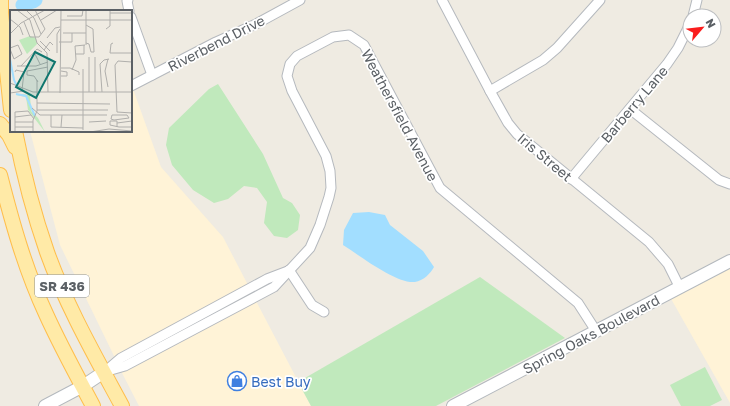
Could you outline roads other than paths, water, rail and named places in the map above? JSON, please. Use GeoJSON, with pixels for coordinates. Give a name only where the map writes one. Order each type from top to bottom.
{"type":"FeatureCollection","features":[{"type":"Feature","properties":{"kind":"main road"},"geometry":{"type":"LineString","coordinates":[[2,0],[1,13],[10,98]]}},
{"type":"Feature","properties":{"kind":"main road"},"geometry":{"type":"LineString","coordinates":[[0,124],[9,135],[20,158]]}},
{"type":"Feature","properties":{"kind":"main road","name":"SR 436"},"geometry":{"type":"LineString","coordinates":[[15,132],[20,158],[32,204],[48,253],[68,301],[122,406]]}},
{"type":"Feature","properties":{"kind":"main road","name":"SR 436"},"geometry":{"type":"LineString","coordinates":[[0,175],[9,212],[25,260],[46,313],[93,406]]}},
{"type":"Feature","properties":{"kind":"street"},"geometry":{"type":"LineString","coordinates":[[128,0],[129,10]]}},
{"type":"Feature","properties":{"kind":"street","name":"Riverbend Drive"},"geometry":{"type":"LineString","coordinates":[[132,85],[216,42],[256,24],[300,0]]}},
{"type":"Feature","properties":{"kind":"street","name":"Iris Street"},"geometry":{"type":"LineString","coordinates":[[442,0],[490,91],[516,134],[649,242],[668,264],[680,288]]}},
{"type":"Feature","properties":{"kind":"street"},"geometry":{"type":"LineString","coordinates":[[490,91],[544,60],[557,48],[600,0]]}},
{"type":"Feature","properties":{"kind":"street"},"geometry":{"type":"LineString","coordinates":[[132,20],[152,75]]}},
{"type":"Feature","properties":{"kind":"street","name":"Weathersfield Avenue"},"geometry":{"type":"LineString","coordinates":[[45,406],[83,386],[121,358],[267,279],[289,270],[310,248],[320,225],[331,188],[330,171],[326,156],[292,91],[287,76],[290,64],[297,56],[333,37],[349,35],[364,45],[440,188],[578,302],[596,331]]}},
{"type":"Feature","properties":{"kind":"street","name":"Barberry Lane"},"geometry":{"type":"LineString","coordinates":[[571,179],[630,109],[678,48],[682,40]]}},
{"type":"Feature","properties":{"kind":"street"},"geometry":{"type":"LineString","coordinates":[[630,109],[719,180],[730,184]]}},
{"type":"Feature","properties":{"kind":"street","name":"Spring Oaks Boulevard"},"geometry":{"type":"LineString","coordinates":[[453,406],[730,261]]}},
{"type":"Feature","properties":{"kind":"street"},"geometry":{"type":"LineString","coordinates":[[289,270],[312,305],[324,312]]}},
{"type":"Feature","properties":{"kind":"water"},"geometry":{"type":"Polygon","coordinates":[[[369,212],[385,215],[390,225],[423,251],[434,267],[431,272],[421,280],[415,282],[407,281],[388,274],[343,245],[344,230],[353,213],[369,212]]]}},
{"type":"Feature","properties":{"kind":"waterway"},"geometry":{"type":"LineString","coordinates":[[22,5],[36,0]]}},
{"type":"Feature","properties":{"kind":"place","name":"Best Buy"},"geometry":{"type":"Point","coordinates":[237,381]}}]}
